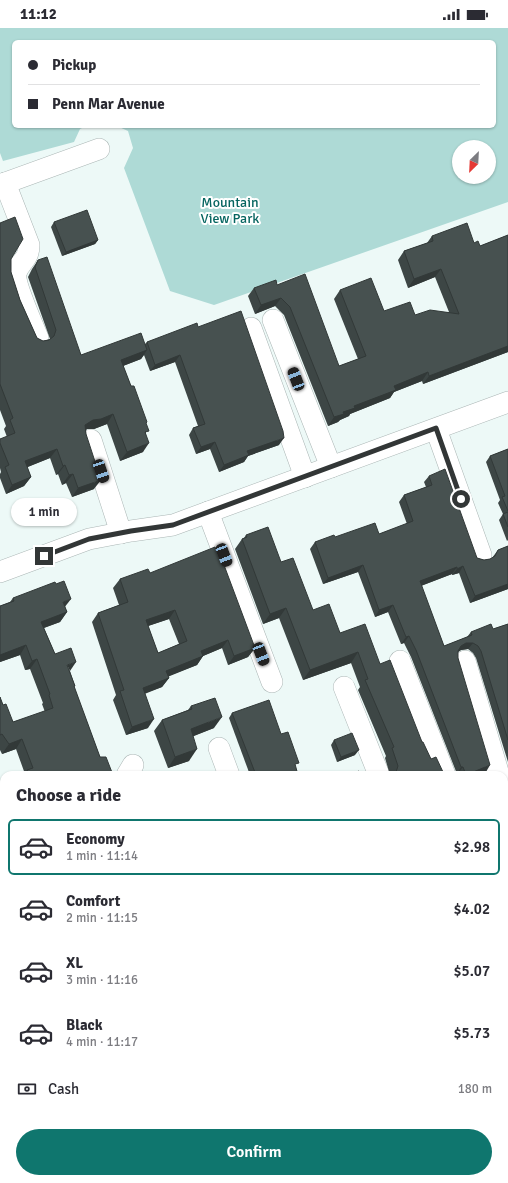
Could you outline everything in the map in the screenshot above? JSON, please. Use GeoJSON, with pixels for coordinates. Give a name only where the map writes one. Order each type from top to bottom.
{"type":"FeatureCollection","features":[{"type":"Feature","properties":{"kind":"street"},"geometry":{"type":"LineString","coordinates":[[38,338],[16,275],[17,270],[28,256],[30,245],[2,184],[99,148]]}},
{"type":"Feature","properties":{"kind":"street"},"geometry":{"type":"LineString","coordinates":[[273,320],[331,467]]}},
{"type":"Feature","properties":{"kind":"street"},"geometry":{"type":"LineString","coordinates":[[251,328],[305,477]]}},
{"type":"Feature","properties":{"kind":"street"},"geometry":{"type":"LineString","coordinates":[[0,572],[89,539],[173,525],[508,402]]}},
{"type":"Feature","properties":{"kind":"street"},"geometry":{"type":"LineString","coordinates":[[436,428],[481,555]]}},
{"type":"Feature","properties":{"kind":"street"},"geometry":{"type":"LineString","coordinates":[[91,440],[121,533]]}},
{"type":"Feature","properties":{"kind":"street"},"geometry":{"type":"LineString","coordinates":[[208,512],[272,682]]}},
{"type":"Feature","properties":{"kind":"street"},"geometry":{"type":"LineString","coordinates":[[400,661],[443,771]]}},
{"type":"Feature","properties":{"kind":"street"},"geometry":{"type":"LineString","coordinates":[[465,662],[498,771]]}},
{"type":"Feature","properties":{"kind":"street"},"geometry":{"type":"LineString","coordinates":[[344,687],[377,771]]}},
{"type":"Feature","properties":{"kind":"street"},"geometry":{"type":"LineString","coordinates":[[219,748],[228,771]]}},
{"type":"Feature","properties":{"kind":"green space","name":"Mountain View Park"},"geometry":{"type":"Polygon","coordinates":[[[0,28],[508,28],[508,202],[214,305],[170,291],[124,168],[133,148],[128,131],[121,128],[496,128],[496,40],[12,40],[12,128],[82,128],[80,129],[74,142],[3,161],[0,153],[0,28]]]}},
{"type":"Feature","properties":{"kind":"building"},"geometry":{"type":"Polygon","coordinates":[[[87,210],[98,240],[66,252],[54,222],[87,210]]]}},
{"type":"Feature","properties":{"kind":"building"},"geometry":{"type":"Polygon","coordinates":[[[15,217],[23,239],[11,259],[11,272],[20,300],[37,338],[43,341],[49,340],[54,336],[56,330],[35,267],[38,260],[47,257],[81,355],[141,333],[147,350],[121,360],[131,386],[134,386],[147,422],[149,431],[145,432],[149,443],[127,452],[113,414],[101,419],[93,420],[85,425],[86,434],[101,480],[78,488],[73,474],[69,475],[65,465],[63,466],[57,449],[25,461],[31,477],[12,485],[5,467],[9,465],[0,443],[0,439],[15,433],[10,420],[13,418],[0,384],[0,223],[15,217]]]}},
{"type":"Feature","properties":{"kind":"building"},"geometry":{"type":"Polygon","coordinates":[[[467,223],[474,243],[478,241],[480,246],[508,235],[508,346],[429,376],[428,372],[394,386],[396,390],[354,406],[355,408],[334,417],[290,307],[281,298],[261,305],[254,288],[276,280],[277,285],[305,274],[339,366],[366,356],[340,290],[371,278],[384,311],[410,302],[415,315],[430,310],[459,314],[441,269],[414,279],[404,251],[433,241],[432,236],[467,223]]]}},
{"type":"Feature","properties":{"kind":"building"},"geometry":{"type":"Polygon","coordinates":[[[241,311],[283,431],[284,438],[247,451],[249,455],[224,465],[215,442],[201,447],[193,428],[205,424],[180,355],[155,365],[147,342],[197,323],[198,327],[241,311]]]}},
{"type":"Feature","properties":{"kind":"building"},"geometry":{"type":"Polygon","coordinates":[[[508,449],[508,511],[502,497],[505,496],[490,456],[508,449]]]}},
{"type":"Feature","properties":{"kind":"building"},"geometry":{"type":"Polygon","coordinates":[[[445,469],[477,558],[484,560],[490,559],[495,556],[498,550],[508,546],[508,584],[475,596],[463,566],[420,581],[444,646],[472,635],[471,632],[491,624],[493,629],[508,624],[508,740],[481,651],[478,646],[473,643],[466,643],[461,646],[458,651],[458,658],[490,765],[476,771],[464,771],[463,767],[461,767],[416,650],[409,636],[406,637],[393,605],[379,610],[363,565],[328,578],[315,542],[334,535],[335,537],[375,523],[379,534],[413,521],[404,495],[432,485],[429,476],[445,469]]]}},
{"type":"Feature","properties":{"kind":"building"},"geometry":{"type":"Polygon","coordinates":[[[508,512],[508,527],[503,514],[508,512]]]}},
{"type":"Feature","properties":{"kind":"building"},"geometry":{"type":"Polygon","coordinates":[[[268,527],[281,562],[293,558],[313,610],[329,604],[340,633],[365,624],[380,664],[390,660],[422,742],[431,759],[436,757],[443,771],[396,771],[398,766],[392,748],[394,747],[365,680],[368,679],[358,652],[310,670],[286,608],[270,614],[242,539],[247,537],[246,535],[268,527]]]}},
{"type":"Feature","properties":{"kind":"building"},"geometry":{"type":"Polygon","coordinates":[[[215,547],[216,550],[218,549],[255,648],[234,656],[228,640],[201,651],[203,656],[166,671],[169,678],[143,688],[154,719],[132,727],[120,691],[124,690],[98,613],[128,602],[120,579],[148,569],[150,573],[215,547]],[[175,610],[146,620],[158,653],[187,641],[175,610]]]}},
{"type":"Feature","properties":{"kind":"building"},"geometry":{"type":"Polygon","coordinates":[[[64,581],[71,599],[63,602],[67,612],[41,622],[55,654],[71,648],[76,662],[67,665],[100,757],[106,757],[111,771],[27,771],[33,768],[22,739],[9,744],[2,734],[0,735],[0,697],[3,705],[6,704],[13,722],[53,708],[50,694],[37,659],[32,661],[26,645],[0,655],[0,606],[14,601],[13,598],[55,582],[56,584],[64,581]]]}},
{"type":"Feature","properties":{"kind":"building"},"geometry":{"type":"Polygon","coordinates":[[[215,698],[222,717],[191,729],[197,749],[175,757],[162,720],[192,709],[191,706],[215,698]]]}},
{"type":"Feature","properties":{"kind":"building"},"geometry":{"type":"Polygon","coordinates":[[[269,700],[281,734],[288,732],[299,763],[295,764],[297,771],[254,771],[232,713],[269,700]]]}},
{"type":"Feature","properties":{"kind":"building"},"geometry":{"type":"Polygon","coordinates":[[[352,733],[359,750],[341,757],[334,740],[352,733]]]}},
{"type":"Feature","properties":{"kind":"route"},"geometry":{"type":"LineString","coordinates":[[44,556],[89,539],[173,525],[436,428],[461,499]]}}]}
